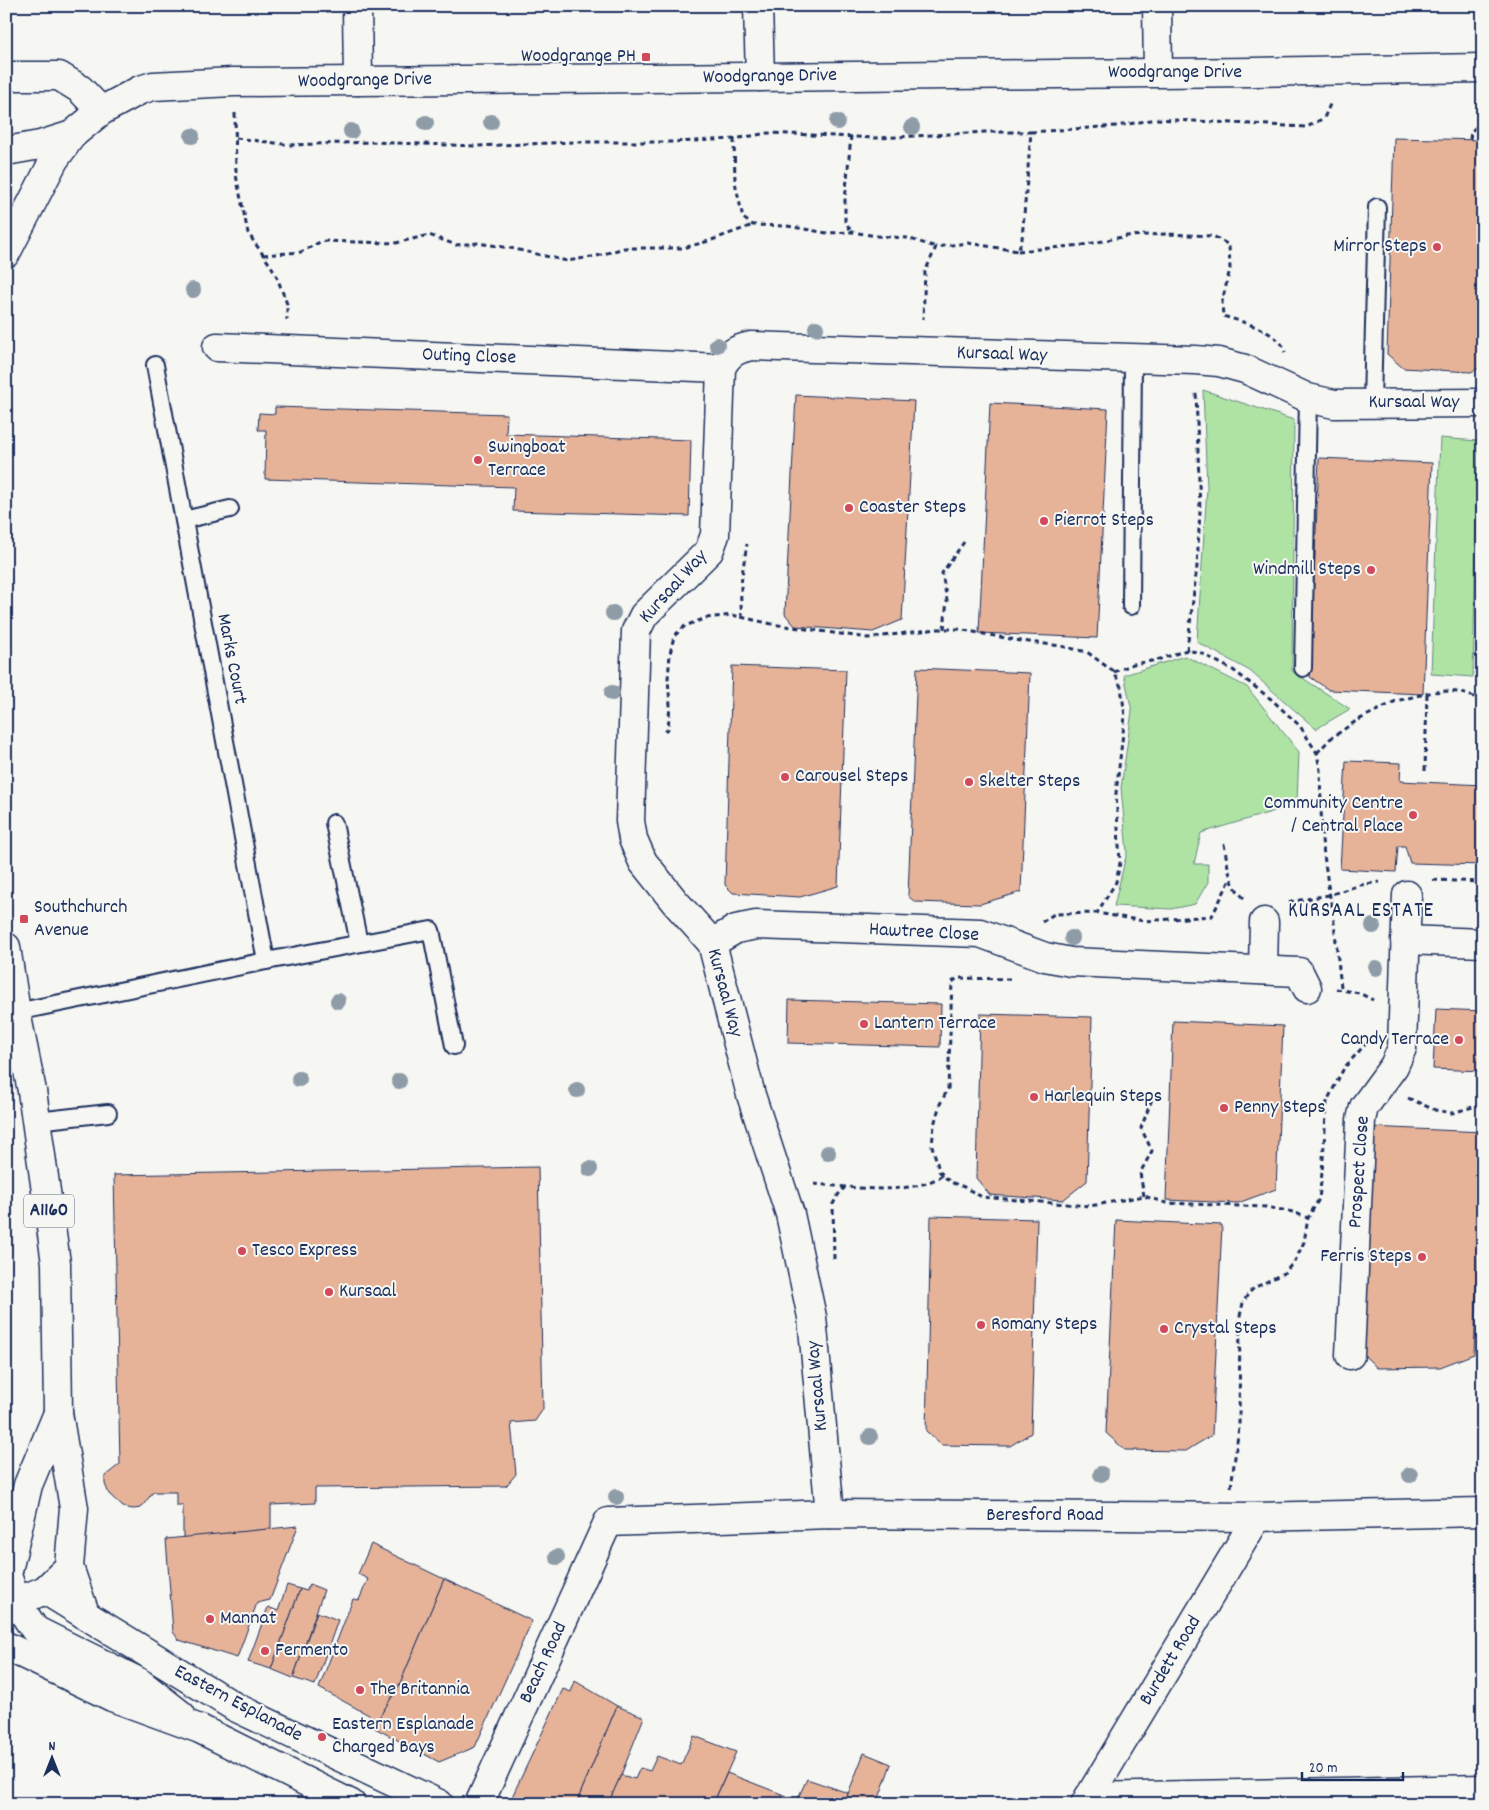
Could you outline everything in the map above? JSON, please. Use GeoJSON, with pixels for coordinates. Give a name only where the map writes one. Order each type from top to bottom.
{"type":"FeatureCollection","features":[{"type":"Feature","properties":{"kind":"street"},"geometry":{"type":"LineString","coordinates":[[357,6],[358,81]]}},
{"type":"Feature","properties":{"kind":"street"},"geometry":{"type":"LineString","coordinates":[[758,6],[760,77]]}},
{"type":"Feature","properties":{"kind":"street"},"geometry":{"type":"LineString","coordinates":[[1157,6],[1158,72]]}},
{"type":"Feature","properties":{"kind":"street","name":"Woodgrange Drive"},"geometry":{"type":"LineString","coordinates":[[6,253],[54,160],[72,135],[101,112],[140,90],[154,86],[233,82],[1483,68]]}},
{"type":"Feature","properties":{"kind":"street"},"geometry":{"type":"LineString","coordinates":[[6,76],[59,76],[80,89],[101,112]]}},
{"type":"Feature","properties":{"kind":"street","name":"Woodgrange Drive"},"geometry":{"type":"LineString","coordinates":[[6,150],[40,145],[72,135]]}},
{"type":"Feature","properties":{"kind":"street","name":"Kursaal Way"},"geometry":{"type":"LineString","coordinates":[[830,1514],[812,1317],[790,1214],[751,1095],[712,943],[675,902],[643,862],[633,838],[630,821],[629,651],[644,615],[661,589],[709,551],[715,535],[721,368],[726,359],[736,349],[751,346],[1195,360],[1219,362],[1245,369],[1298,394],[1334,404],[1483,403]]}},
{"type":"Feature","properties":{"kind":"street","name":"Outing Close"},"geometry":{"type":"LineString","coordinates":[[217,347],[721,368]]}},
{"type":"Feature","properties":{"kind":"street","name":"Prospect Close"},"geometry":{"type":"LineString","coordinates":[[1350,1355],[1361,1120],[1364,1106],[1394,1066],[1402,1048],[1406,885]]}},
{"type":"Feature","properties":{"kind":"street"},"geometry":{"type":"LineString","coordinates":[[1263,970],[1274,913]]}},
{"type":"Feature","properties":{"kind":"street","name":"Hawtree Close"},"geometry":{"type":"LineString","coordinates":[[712,943],[736,929],[756,926],[980,933],[1045,957],[1070,962],[1299,972],[1307,988]]}},
{"type":"Feature","properties":{"kind":"street"},"geometry":{"type":"LineString","coordinates":[[1406,940],[1483,943]]}},
{"type":"Feature","properties":{"kind":"street","name":"A1160"},"geometry":{"type":"LineString","coordinates":[[6,947],[16,1012],[37,1121],[56,1263],[58,1413],[74,1508],[69,1567],[86,1616]]}},
{"type":"Feature","properties":{"kind":"street","name":"A1160"},"geometry":{"type":"LineString","coordinates":[[6,977],[16,1012]]}},
{"type":"Feature","properties":{"kind":"street","name":"A1160"},"geometry":{"type":"LineString","coordinates":[[6,1575],[28,1486],[58,1413]]}},
{"type":"Feature","properties":{"kind":"street","name":"Beresford Road"},"geometry":{"type":"LineString","coordinates":[[608,1522],[830,1514],[1257,1517],[1483,1512]]}},
{"type":"Feature","properties":{"kind":"street","name":"Burdett Road"},"geometry":{"type":"LineString","coordinates":[[1087,1800],[1257,1517]]}},
{"type":"Feature","properties":{"kind":"street","name":"Beach Road"},"geometry":{"type":"LineString","coordinates":[[479,1804],[608,1522]]}},
{"type":"Feature","properties":{"kind":"street"},"geometry":{"type":"LineString","coordinates":[[6,1575],[11,1603],[45,1590],[69,1567]]}},
{"type":"Feature","properties":{"kind":"street","name":"Eastern Esplanade"},"geometry":{"type":"LineString","coordinates":[[6,1575],[45,1590],[235,1707],[439,1804]]}},
{"type":"Feature","properties":{"kind":"street","name":"Eastern Esplanade"},"geometry":{"type":"LineString","coordinates":[[11,1603],[35,1630],[140,1682],[200,1729]]}},
{"type":"Feature","properties":{"kind":"street","name":"Eastern Esplanade"},"geometry":{"type":"LineString","coordinates":[[6,1646],[112,1697],[200,1729],[351,1804]]}},
{"type":"Feature","properties":{"kind":"street"},"geometry":{"type":"LineString","coordinates":[[1087,1800],[1483,1789]]}},
{"type":"Feature","properties":{"kind":"lane"},"geometry":{"type":"LineString","coordinates":[[1372,403],[1377,207]]}},
{"type":"Feature","properties":{"kind":"lane"},"geometry":{"type":"LineString","coordinates":[[1131,606],[1134,359]]}},
{"type":"Feature","properties":{"kind":"lane","name":"Marks Court"},"geometry":{"type":"LineString","coordinates":[[154,365],[266,961]]}},
{"type":"Feature","properties":{"kind":"lane"},"geometry":{"type":"LineString","coordinates":[[1298,394],[1303,668]]}},
{"type":"Feature","properties":{"kind":"lane"},"geometry":{"type":"LineString","coordinates":[[184,520],[230,509]]}},
{"type":"Feature","properties":{"kind":"lane"},"geometry":{"type":"LineString","coordinates":[[334,823],[359,943]]}},
{"type":"Feature","properties":{"kind":"lane"},"geometry":{"type":"LineString","coordinates":[[16,1012],[266,961],[431,930],[454,1046]]}},
{"type":"Feature","properties":{"kind":"lane"},"geometry":{"type":"LineString","coordinates":[[37,1121],[108,1113]]}},
{"type":"Feature","properties":{"kind":"path"},"geometry":{"type":"LineString","coordinates":[[233,82],[236,175],[248,233],[275,272],[287,304],[287,350]]}},
{"type":"Feature","properties":{"kind":"path"},"geometry":{"type":"LineString","coordinates":[[236,138],[290,144],[370,142],[476,146],[574,142],[673,142],[734,139],[768,133],[877,138],[985,132],[1031,132],[1117,126],[1156,119],[1307,127],[1324,118],[1333,98]]}},
{"type":"Feature","properties":{"kind":"path"},"geometry":{"type":"LineString","coordinates":[[1470,140],[1471,132],[1478,125],[1483,125]]}},
{"type":"Feature","properties":{"kind":"path"},"geometry":{"type":"LineString","coordinates":[[1018,251],[1022,239],[1031,132]]}},
{"type":"Feature","properties":{"kind":"path"},"geometry":{"type":"LineString","coordinates":[[851,136],[845,221],[852,232]]}},
{"type":"Feature","properties":{"kind":"path"},"geometry":{"type":"LineString","coordinates":[[734,139],[734,182],[743,218],[753,225]]}},
{"type":"Feature","properties":{"kind":"path"},"geometry":{"type":"LineString","coordinates":[[263,255],[301,252],[322,241],[396,243],[429,235],[456,246],[478,243],[567,261],[597,256],[624,248],[683,248],[753,225],[787,226],[827,233],[852,232],[907,238],[936,246],[968,243],[1018,251],[1084,246],[1127,236],[1166,234],[1213,236],[1229,246],[1230,269],[1222,302],[1223,316],[1251,324],[1276,337],[1284,347],[1298,394]]}},
{"type":"Feature","properties":{"kind":"path"},"geometry":{"type":"LineString","coordinates":[[921,352],[925,272],[936,246]]}},
{"type":"Feature","properties":{"kind":"path"},"geometry":{"type":"LineString","coordinates":[[1187,650],[1197,566],[1200,511],[1195,360]]}},
{"type":"Feature","properties":{"kind":"path"},"geometry":{"type":"LineString","coordinates":[[944,630],[947,600],[942,573],[964,542]]}},
{"type":"Feature","properties":{"kind":"path"},"geometry":{"type":"LineString","coordinates":[[629,731],[659,736],[668,729],[670,705],[668,679],[674,636],[685,626],[706,618],[732,615],[781,626],[868,638],[958,630],[1061,646],[1087,652],[1114,672],[1121,687],[1126,716],[1116,793],[1120,863],[1116,882],[1097,913]]}},
{"type":"Feature","properties":{"kind":"path"},"geometry":{"type":"LineString","coordinates":[[1114,672],[1133,664],[1157,660],[1187,650],[1201,653],[1234,670],[1271,699],[1300,726],[1317,753],[1320,770],[1322,840],[1329,895],[1334,914],[1341,989]]}},
{"type":"Feature","properties":{"kind":"path"},"geometry":{"type":"LineString","coordinates":[[1317,753],[1330,739],[1356,721],[1396,701],[1433,692],[1459,692],[1483,700]]}},
{"type":"Feature","properties":{"kind":"path"},"geometry":{"type":"LineString","coordinates":[[1425,771],[1427,693]]}},
{"type":"Feature","properties":{"kind":"path"},"geometry":{"type":"LineString","coordinates":[[1224,844],[1231,880],[1237,892],[1246,900]]}},
{"type":"Feature","properties":{"kind":"path"},"geometry":{"type":"LineString","coordinates":[[1007,943],[1054,914],[1097,913],[1144,921],[1212,916],[1231,880]]}},
{"type":"Feature","properties":{"kind":"path"},"geometry":{"type":"LineString","coordinates":[[1274,913],[1360,885],[1483,882]]}},
{"type":"Feature","properties":{"kind":"path"},"geometry":{"type":"LineString","coordinates":[[1018,979],[958,978],[952,982],[948,1089],[940,1104],[934,1125],[932,1146],[939,1171],[950,1182],[982,1197],[1090,1206],[1144,1196],[1166,1203],[1266,1207],[1293,1212],[1308,1218]]}},
{"type":"Feature","properties":{"kind":"path"},"geometry":{"type":"LineString","coordinates":[[1307,988],[1341,989],[1359,993],[1375,1003]]}},
{"type":"Feature","properties":{"kind":"path"},"geometry":{"type":"LineString","coordinates":[[1231,1490],[1232,1469],[1239,1427],[1240,1316],[1243,1303],[1254,1288],[1284,1273],[1295,1261],[1304,1242],[1308,1218],[1319,1199],[1327,1102],[1344,1068],[1375,1030]]}},
{"type":"Feature","properties":{"kind":"path"},"geometry":{"type":"LineString","coordinates":[[1380,1085],[1435,1110],[1452,1113],[1483,1104]]}},
{"type":"Feature","properties":{"kind":"path"},"geometry":{"type":"LineString","coordinates":[[1144,1196],[1140,1173],[1152,1151],[1141,1128],[1152,1099]]}},
{"type":"Feature","properties":{"kind":"path"},"geometry":{"type":"LineString","coordinates":[[813,1184],[886,1190],[933,1182],[943,1176]]}},
{"type":"Feature","properties":{"kind":"path"},"geometry":{"type":"LineString","coordinates":[[832,1267],[834,1258],[834,1204],[838,1195],[845,1187]]}},
{"type":"Feature","properties":{"kind":"green space"},"geometry":{"type":"Polygon","coordinates":[[[1203,390],[1294,420],[1292,671],[1350,709],[1316,729],[1250,671],[1197,642],[1207,488],[1203,390]]]}},
{"type":"Feature","properties":{"kind":"green space"},"geometry":{"type":"Polygon","coordinates":[[[1440,438],[1478,441],[1473,677],[1431,674],[1440,438]]]}},
{"type":"Feature","properties":{"kind":"green space"},"geometry":{"type":"Polygon","coordinates":[[[1185,656],[1247,687],[1299,752],[1297,802],[1285,806],[1285,808],[1201,833],[1194,864],[1208,864],[1208,882],[1195,904],[1171,909],[1114,906],[1127,852],[1121,788],[1132,711],[1124,675],[1185,656]]]}},
{"type":"Feature","properties":{"kind":"building","name":"Mirror Steps"},"geometry":{"type":"Polygon","coordinates":[[[1394,138],[1483,140],[1483,366],[1471,372],[1403,368],[1387,354],[1394,138]]]}},
{"type":"Feature","properties":{"kind":"building","name":"Coaster Steps"},"geometry":{"type":"Polygon","coordinates":[[[796,395],[914,401],[902,620],[873,632],[795,626],[785,614],[796,395]]]}},
{"type":"Feature","properties":{"kind":"building","name":"Pierrot Steps"},"geometry":{"type":"Polygon","coordinates":[[[990,403],[1108,409],[1097,638],[979,633],[990,403]]]}},
{"type":"Feature","properties":{"kind":"building","name":"Swingboat Terrace"},"geometry":{"type":"Polygon","coordinates":[[[275,407],[507,414],[506,434],[691,440],[689,516],[513,511],[514,487],[265,479],[266,430],[258,430],[259,413],[275,414],[275,407]]]}},
{"type":"Feature","properties":{"kind":"building","name":"Windmill Steps"},"geometry":{"type":"Polygon","coordinates":[[[1319,458],[1432,463],[1423,694],[1329,690],[1310,677],[1319,458]]]}},
{"type":"Feature","properties":{"kind":"building","name":"Carousel Steps"},"geometry":{"type":"Polygon","coordinates":[[[732,666],[846,670],[838,886],[800,897],[733,893],[725,885],[732,666]]]}},
{"type":"Feature","properties":{"kind":"building","name":"Skelter Steps"},"geometry":{"type":"Polygon","coordinates":[[[917,668],[1030,673],[1021,892],[980,904],[915,902],[908,896],[917,668]]]}},
{"type":"Feature","properties":{"kind":"building","name":"Community Centre / Central Place"},"geometry":{"type":"Polygon","coordinates":[[[1346,761],[1401,763],[1400,781],[1483,785],[1483,865],[1410,863],[1405,846],[1398,846],[1396,872],[1340,869],[1346,761]]]}},
{"type":"Feature","properties":{"kind":"building","name":"Lantern Terrace"},"geometry":{"type":"Polygon","coordinates":[[[789,1000],[941,1004],[940,1047],[788,1043],[789,1000]]]}},
{"type":"Feature","properties":{"kind":"building","name":"Candy Terrace"},"geometry":{"type":"Polygon","coordinates":[[[1436,1009],[1483,1011],[1483,1071],[1433,1069],[1436,1009]]]}},
{"type":"Feature","properties":{"kind":"building","name":"Harlequin Steps"},"geometry":{"type":"Polygon","coordinates":[[[980,1014],[1092,1017],[1087,1181],[1063,1200],[990,1195],[976,1178],[980,1014]]]}},
{"type":"Feature","properties":{"kind":"building","name":"Penny Steps"},"geometry":{"type":"Polygon","coordinates":[[[1173,1021],[1283,1026],[1276,1189],[1238,1203],[1166,1200],[1173,1021]]]}},
{"type":"Feature","properties":{"kind":"building","name":"Ferris Steps"},"geometry":{"type":"Polygon","coordinates":[[[1370,1127],[1483,1132],[1474,1354],[1440,1367],[1377,1368],[1360,1351],[1370,1127]]]}},
{"type":"Feature","properties":{"kind":"building","name":"Kursaal"},"geometry":{"type":"Polygon","coordinates":[[[538,1167],[543,1409],[535,1421],[511,1423],[516,1474],[506,1486],[315,1488],[315,1503],[271,1505],[271,1529],[183,1538],[183,1505],[176,1505],[176,1492],[153,1492],[141,1508],[133,1509],[123,1507],[109,1494],[105,1484],[105,1476],[120,1464],[114,1175],[538,1167]]]}},
{"type":"Feature","properties":{"kind":"building","name":"Romany Steps"},"geometry":{"type":"Polygon","coordinates":[[[931,1216],[1037,1219],[1031,1433],[1010,1446],[941,1445],[926,1431],[931,1216]]]}},
{"type":"Feature","properties":{"kind":"building","name":"Crystal Steps"},"geometry":{"type":"Polygon","coordinates":[[[1116,1220],[1222,1225],[1212,1435],[1186,1451],[1125,1450],[1106,1433],[1116,1220]]]}},
{"type":"Feature","properties":{"kind":"building"},"geometry":{"type":"Polygon","coordinates":[[[298,1526],[270,1600],[257,1603],[237,1658],[179,1640],[173,1632],[166,1539],[298,1526]]]}},
{"type":"Feature","properties":{"kind":"building"},"geometry":{"type":"Polygon","coordinates":[[[371,1544],[444,1579],[399,1686],[378,1720],[319,1688],[353,1599],[359,1600],[368,1579],[358,1574],[371,1544]]]}},
{"type":"Feature","properties":{"kind":"building"},"geometry":{"type":"Polygon","coordinates":[[[444,1579],[532,1621],[475,1747],[439,1762],[373,1727],[399,1686],[444,1579]]]}},
{"type":"Feature","properties":{"kind":"building"},"geometry":{"type":"Polygon","coordinates":[[[309,1584],[324,1590],[293,1678],[271,1669],[300,1589],[307,1591],[309,1584]]]}},
{"type":"Feature","properties":{"kind":"building"},"geometry":{"type":"Polygon","coordinates":[[[287,1585],[300,1589],[271,1669],[248,1662],[268,1607],[278,1611],[287,1585]]]}},
{"type":"Feature","properties":{"kind":"building"},"geometry":{"type":"Polygon","coordinates":[[[317,1612],[338,1620],[315,1685],[293,1678],[317,1612]]]}},
{"type":"Feature","properties":{"kind":"building"},"geometry":{"type":"Polygon","coordinates":[[[575,1681],[617,1706],[576,1804],[512,1804],[510,1801],[563,1689],[571,1692],[575,1681]]]}},
{"type":"Feature","properties":{"kind":"building"},"geometry":{"type":"Polygon","coordinates":[[[617,1706],[644,1717],[621,1775],[608,1804],[576,1804],[617,1706]]]}},
{"type":"Feature","properties":{"kind":"building"},"geometry":{"type":"Polygon","coordinates":[[[694,1736],[736,1752],[713,1804],[608,1804],[621,1775],[635,1779],[640,1768],[650,1771],[657,1756],[681,1765],[694,1736]]]}},
{"type":"Feature","properties":{"kind":"building"},"geometry":{"type":"Polygon","coordinates":[[[864,1753],[891,1764],[878,1801],[887,1804],[844,1804],[864,1753]]]}},
{"type":"Feature","properties":{"kind":"building"},"geometry":{"type":"Polygon","coordinates":[[[727,1773],[797,1800],[795,1804],[713,1804],[727,1773]]]}},
{"type":"Feature","properties":{"kind":"building"},"geometry":{"type":"Polygon","coordinates":[[[807,1779],[848,1793],[844,1804],[795,1804],[807,1779]]]}},
{"type":"Feature","properties":{"kind":"place","name":"Woodgrange PH"},"geometry":{"type":"Point","coordinates":[646,57]}},
{"type":"Feature","properties":{"kind":"place","name":"Mirror Steps"},"geometry":{"type":"Point","coordinates":[1437,247]}},
{"type":"Feature","properties":{"kind":"place","name":"Swingboat Terrace"},"geometry":{"type":"Point","coordinates":[478,460]}},
{"type":"Feature","properties":{"kind":"place","name":"Coaster Steps"},"geometry":{"type":"Point","coordinates":[849,508]}},
{"type":"Feature","properties":{"kind":"place","name":"Pierrot Steps"},"geometry":{"type":"Point","coordinates":[1044,521]}},
{"type":"Feature","properties":{"kind":"place","name":"Windmill Steps"},"geometry":{"type":"Point","coordinates":[1371,570]}},
{"type":"Feature","properties":{"kind":"place","name":"Carousel Steps"},"geometry":{"type":"Point","coordinates":[785,777]}},
{"type":"Feature","properties":{"kind":"place","name":"Skelter Steps"},"geometry":{"type":"Point","coordinates":[969,782]}},
{"type":"Feature","properties":{"kind":"place","name":"Community Centre / Central Place"},"geometry":{"type":"Point","coordinates":[1413,815]}},
{"type":"Feature","properties":{"kind":"place","name":"Southchurch Avenue"},"geometry":{"type":"Point","coordinates":[24,919]}},
{"type":"Feature","properties":{"kind":"place","name":"Lantern Terrace"},"geometry":{"type":"Point","coordinates":[864,1024]}},
{"type":"Feature","properties":{"kind":"place","name":"Candy Terrace"},"geometry":{"type":"Point","coordinates":[1459,1040]}},
{"type":"Feature","properties":{"kind":"place","name":"Harlequin Steps"},"geometry":{"type":"Point","coordinates":[1034,1097]}},
{"type":"Feature","properties":{"kind":"place","name":"Penny Steps"},"geometry":{"type":"Point","coordinates":[1224,1108]}},
{"type":"Feature","properties":{"kind":"place","name":"Tesco Express"},"geometry":{"type":"Point","coordinates":[242,1251]}},
{"type":"Feature","properties":{"kind":"place","name":"Ferris Steps"},"geometry":{"type":"Point","coordinates":[1422,1257]}},
{"type":"Feature","properties":{"kind":"place","name":"Kursaal"},"geometry":{"type":"Point","coordinates":[329,1292]}},
{"type":"Feature","properties":{"kind":"place","name":"Romany Steps"},"geometry":{"type":"Point","coordinates":[981,1325]}},
{"type":"Feature","properties":{"kind":"place","name":"Crystal Steps"},"geometry":{"type":"Point","coordinates":[1164,1329]}},
{"type":"Feature","properties":{"kind":"place","name":"Mannat"},"geometry":{"type":"Point","coordinates":[210,1619]}},
{"type":"Feature","properties":{"kind":"place","name":"Fermento"},"geometry":{"type":"Point","coordinates":[265,1651]}},
{"type":"Feature","properties":{"kind":"place","name":"The Britannia"},"geometry":{"type":"Point","coordinates":[360,1690]}},
{"type":"Feature","properties":{"kind":"place","name":"Eastern Esplanade Charged Bays"},"geometry":{"type":"Point","coordinates":[322,1737]}},
{"type":"Feature","properties":{"kind":"district","name":"KURSAAL ESTATE"},"geometry":{"type":"Point","coordinates":[1361,912]}}]}
